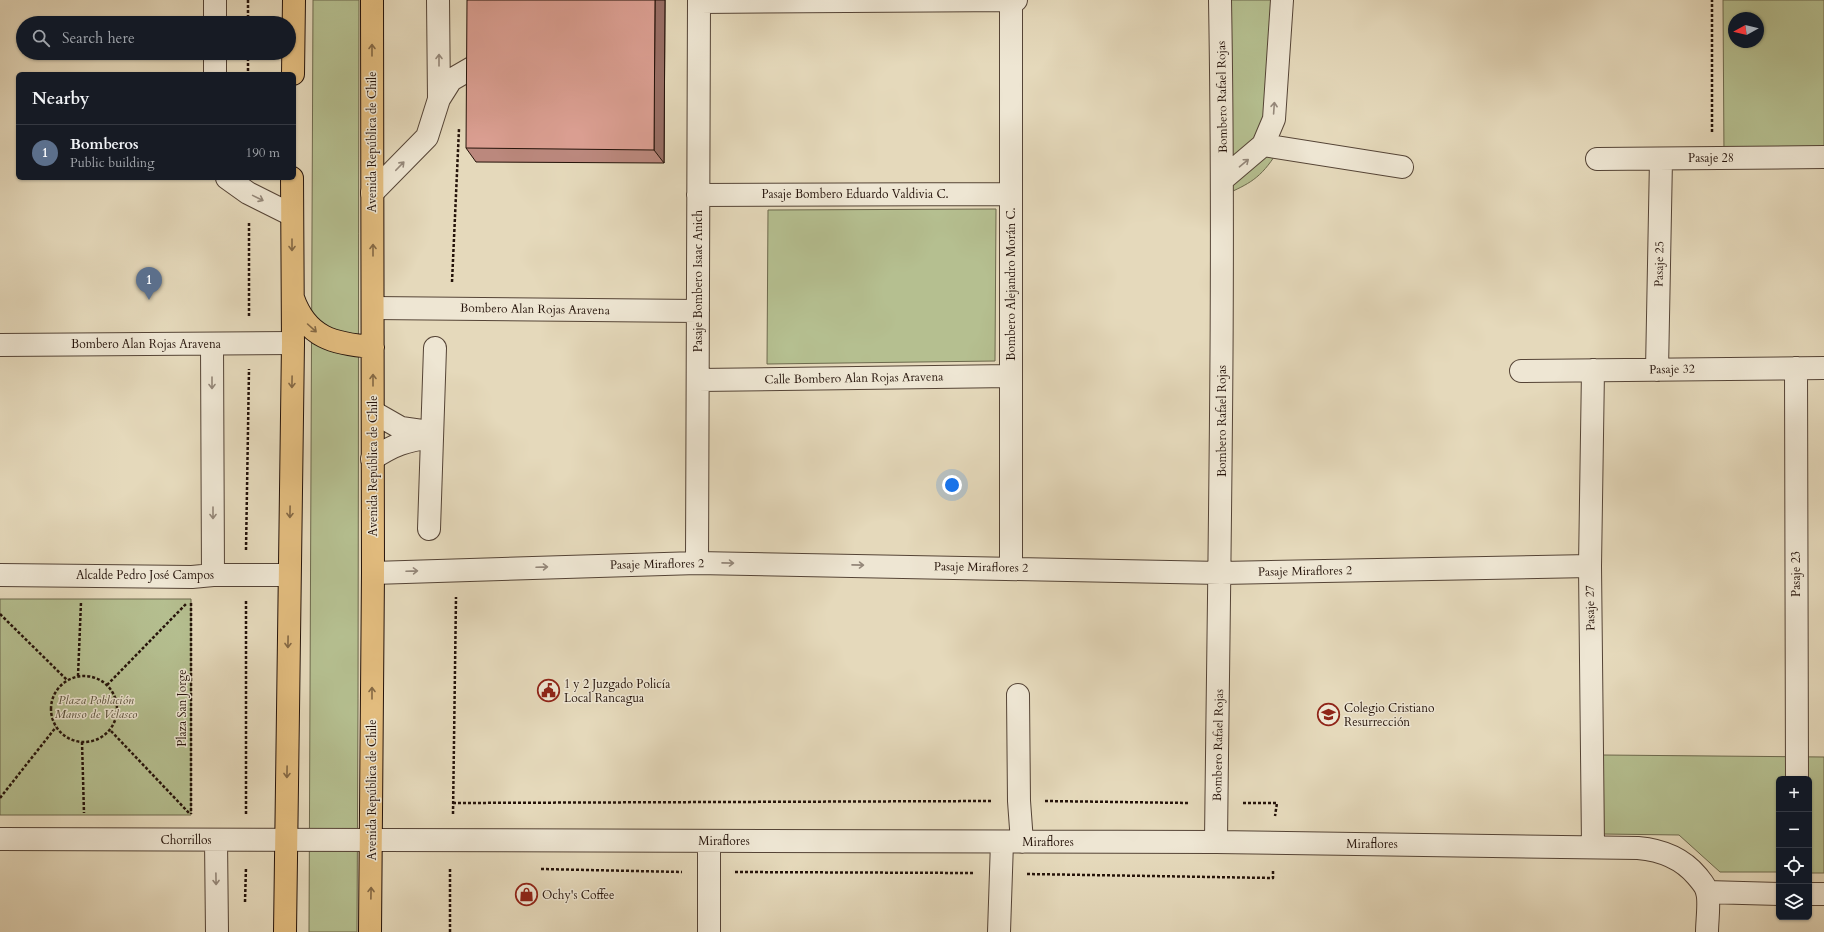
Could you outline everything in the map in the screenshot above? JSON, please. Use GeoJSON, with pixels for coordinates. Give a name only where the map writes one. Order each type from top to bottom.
{"type":"FeatureCollection","features":[{"type":"Feature","properties":{"kind":"main road"},"geometry":{"type":"LineString","coordinates":[[294,0],[294,16]]}},
{"type":"Feature","properties":{"kind":"main road","name":"Avenida República de Chile"},"geometry":{"type":"LineString","coordinates":[[370,932],[373,573],[372,0]]}},
{"type":"Feature","properties":{"kind":"main road"},"geometry":{"type":"LineString","coordinates":[[293,60],[293,72]]}},
{"type":"Feature","properties":{"kind":"main road"},"geometry":{"type":"LineString","coordinates":[[285,932],[293,344],[292,180]]}},
{"type":"Feature","properties":{"kind":"main road"},"geometry":{"type":"LineString","coordinates":[[292,295],[304,320],[313,330],[327,340],[342,345],[373,347]]}},
{"type":"Feature","properties":{"kind":"street"},"geometry":{"type":"LineString","coordinates":[[215,16],[216,0]]}},
{"type":"Feature","properties":{"kind":"street"},"geometry":{"type":"LineString","coordinates":[[438,0],[439,98]]}},
{"type":"Feature","properties":{"kind":"street","name":"Bombero Alejandro Morán C."},"geometry":{"type":"LineString","coordinates":[[1011,0],[1011,568]]}},
{"type":"Feature","properties":{"kind":"street"},"geometry":{"type":"LineString","coordinates":[[699,1],[1016,0]]}},
{"type":"Feature","properties":{"kind":"street","name":"Bombero Rafael Rojas"},"geometry":{"type":"LineString","coordinates":[[1216,842],[1221,573],[1223,179],[1220,0]]}},
{"type":"Feature","properties":{"kind":"street"},"geometry":{"type":"LineString","coordinates":[[1223,179],[1263,145],[1274,119],[1282,0]]}},
{"type":"Feature","properties":{"kind":"street","name":"Pasaje Bombero Isaac Anich"},"geometry":{"type":"LineString","coordinates":[[697,563],[699,1]]}},
{"type":"Feature","properties":{"kind":"street"},"geometry":{"type":"LineString","coordinates":[[215,60],[215,72]]}},
{"type":"Feature","properties":{"kind":"street"},"geometry":{"type":"LineString","coordinates":[[372,193],[427,137],[439,98],[451,80],[477,65]]}},
{"type":"Feature","properties":{"kind":"street"},"geometry":{"type":"LineString","coordinates":[[1263,145],[1402,167]]}},
{"type":"Feature","properties":{"kind":"street","name":"Pasaje 28"},"geometry":{"type":"LineString","coordinates":[[1597,159],[1824,157]]}},
{"type":"Feature","properties":{"kind":"street","name":"Pasaje 25"},"geometry":{"type":"LineString","coordinates":[[1657,370],[1660,159]]}},
{"type":"Feature","properties":{"kind":"street"},"geometry":{"type":"LineString","coordinates":[[230,180],[248,193],[292,214]]}},
{"type":"Feature","properties":{"kind":"street","name":"Pasaje Bombero Eduardo Valdivia C."},"geometry":{"type":"LineString","coordinates":[[698,195],[1011,194]]}},
{"type":"Feature","properties":{"kind":"street","name":"Bombero Alan Rojas Aravena"},"geometry":{"type":"LineString","coordinates":[[373,308],[698,311]]}},
{"type":"Feature","properties":{"kind":"street"},"geometry":{"type":"LineString","coordinates":[[212,344],[213,575]]}},
{"type":"Feature","properties":{"kind":"street","name":"Bombero Alan Rojas Aravena"},"geometry":{"type":"LineString","coordinates":[[0,345],[293,344]]}},
{"type":"Feature","properties":{"kind":"street"},"geometry":{"type":"LineString","coordinates":[[430,529],[434,348]]}},
{"type":"Feature","properties":{"kind":"street","name":"Pasaje 23"},"geometry":{"type":"LineString","coordinates":[[1796,368],[1797,776]]}},
{"type":"Feature","properties":{"kind":"street","name":"Pasaje 32"},"geometry":{"type":"LineString","coordinates":[[1521,371],[1824,368]]}},
{"type":"Feature","properties":{"kind":"street","name":"Pasaje 27"},"geometry":{"type":"LineString","coordinates":[[1593,370],[1590,566],[1593,846]]}},
{"type":"Feature","properties":{"kind":"street","name":"Calle Bombero Alan Rojas Aravena"},"geometry":{"type":"LineString","coordinates":[[698,380],[1011,376]]}},
{"type":"Feature","properties":{"kind":"street"},"geometry":{"type":"LineString","coordinates":[[373,412],[401,428],[432,435]]}},
{"type":"Feature","properties":{"kind":"street"},"geometry":{"type":"LineString","coordinates":[[372,459],[392,446],[432,435]]}},
{"type":"Feature","properties":{"kind":"street","name":"Pasaje Miraflores 2"},"geometry":{"type":"LineString","coordinates":[[373,573],[697,563],[1221,573],[1590,566]]}},
{"type":"Feature","properties":{"kind":"street","name":"Alcalde Pedro José Campos"},"geometry":{"type":"LineString","coordinates":[[0,575],[192,577],[213,575],[289,575]]}},
{"type":"Feature","properties":{"kind":"street"},"geometry":{"type":"LineString","coordinates":[[999,932],[1019,801],[1018,695]]}},
{"type":"Feature","properties":{"kind":"street","name":"Chorrillos"},"geometry":{"type":"LineString","coordinates":[[0,839],[371,841]]}},
{"type":"Feature","properties":{"kind":"street","name":"Miraflores"},"geometry":{"type":"LineString","coordinates":[[371,841],[452,839],[1216,842],[1272,844],[1593,846],[1654,850],[1669,855],[1693,871],[1707,892]]}},
{"type":"Feature","properties":{"kind":"street"},"geometry":{"type":"LineString","coordinates":[[216,840],[217,932]]}},
{"type":"Feature","properties":{"kind":"street"},"geometry":{"type":"LineString","coordinates":[[709,841],[709,932]]}},
{"type":"Feature","properties":{"kind":"street"},"geometry":{"type":"LineString","coordinates":[[1707,932],[1707,892],[1776,894]]}},
{"type":"Feature","properties":{"kind":"street"},"geometry":{"type":"LineString","coordinates":[[1812,894],[1824,894]]}},
{"type":"Feature","properties":{"kind":"path"},"geometry":{"type":"LineString","coordinates":[[248,0],[248,16]]}},
{"type":"Feature","properties":{"kind":"path"},"geometry":{"type":"LineString","coordinates":[[1712,0],[1712,158]]}},
{"type":"Feature","properties":{"kind":"path"},"geometry":{"type":"LineString","coordinates":[[248,60],[248,72]]}},
{"type":"Feature","properties":{"kind":"path"},"geometry":{"type":"LineString","coordinates":[[78,676],[81,599]]}},
{"type":"Feature","properties":{"kind":"path","name":"Plaza San Jorge"},"geometry":{"type":"LineString","coordinates":[[107,685],[191,599],[191,815]]}},
{"type":"Feature","properties":{"kind":"path"},"geometry":{"type":"LineString","coordinates":[[0,614],[67,680]]}},
{"type":"Feature","properties":{"kind":"path"},"geometry":{"type":"LineString","coordinates":[[78,676],[97,678],[107,685],[114,694],[118,705],[116,720],[111,731],[102,738],[91,743],[74,742],[64,736],[56,727],[50,710],[52,698],[58,688],[67,680],[78,676]]}},
{"type":"Feature","properties":{"kind":"path"},"geometry":{"type":"LineString","coordinates":[[0,798],[56,727]]}},
{"type":"Feature","properties":{"kind":"path"},"geometry":{"type":"LineString","coordinates":[[111,731],[191,815]]}},
{"type":"Feature","properties":{"kind":"path"},"geometry":{"type":"LineString","coordinates":[[82,742],[84,815]]}},
{"type":"Feature","properties":{"kind":"path"},"geometry":{"type":"LineString","coordinates":[[79,815],[92,815]]}},
{"type":"Feature","properties":{"kind":"path"},"geometry":{"type":"LineString","coordinates":[[184,815],[191,815]]}},
{"type":"Feature","properties":{"kind":"green space"},"geometry":{"type":"Polygon","coordinates":[[[313,0],[359,0],[357,932],[309,932],[313,0]]]}},
{"type":"Feature","properties":{"kind":"green space"},"geometry":{"type":"Polygon","coordinates":[[[1224,0],[1280,0],[1274,157],[1262,172],[1251,182],[1220,197],[1224,0]]]}},
{"type":"Feature","properties":{"kind":"green space"},"geometry":{"type":"Polygon","coordinates":[[[1723,0],[1824,0],[1824,157],[1724,158],[1723,0]]]}},
{"type":"Feature","properties":{"kind":"green space"},"geometry":{"type":"Polygon","coordinates":[[[996,209],[995,361],[767,364],[768,210],[996,209]]]}},
{"type":"Feature","properties":{"kind":"green space","name":"Plaza Población Manso de Velasco"},"geometry":{"type":"Polygon","coordinates":[[[0,599],[191,599],[191,815],[0,815],[0,599]]]}},
{"type":"Feature","properties":{"kind":"green space"},"geometry":{"type":"Polygon","coordinates":[[[1603,755],[1824,757],[1824,873],[1812,873],[1812,776],[1776,776],[1776,872],[1720,872],[1679,835],[1603,834],[1603,755]]]}},
{"type":"Feature","properties":{"kind":"building"},"geometry":{"type":"Polygon","coordinates":[[[467,0],[655,0],[654,150],[466,148],[467,0]]]}},
{"type":"Feature","properties":{"kind":"place","name":"Bomberos"},"geometry":{"type":"Point","coordinates":[149,300]}},
{"type":"Feature","properties":{"kind":"place","name":"1 y 2 Juzgado Policía Local Rancagua"},"geometry":{"type":"Point","coordinates":[549,691]}},
{"type":"Feature","properties":{"kind":"place","name":"Colegio Cristiano Resurrección"},"geometry":{"type":"Point","coordinates":[1329,715]}},
{"type":"Feature","properties":{"kind":"place","name":"Ochy's Coffee"},"geometry":{"type":"Point","coordinates":[526,895]}}]}
